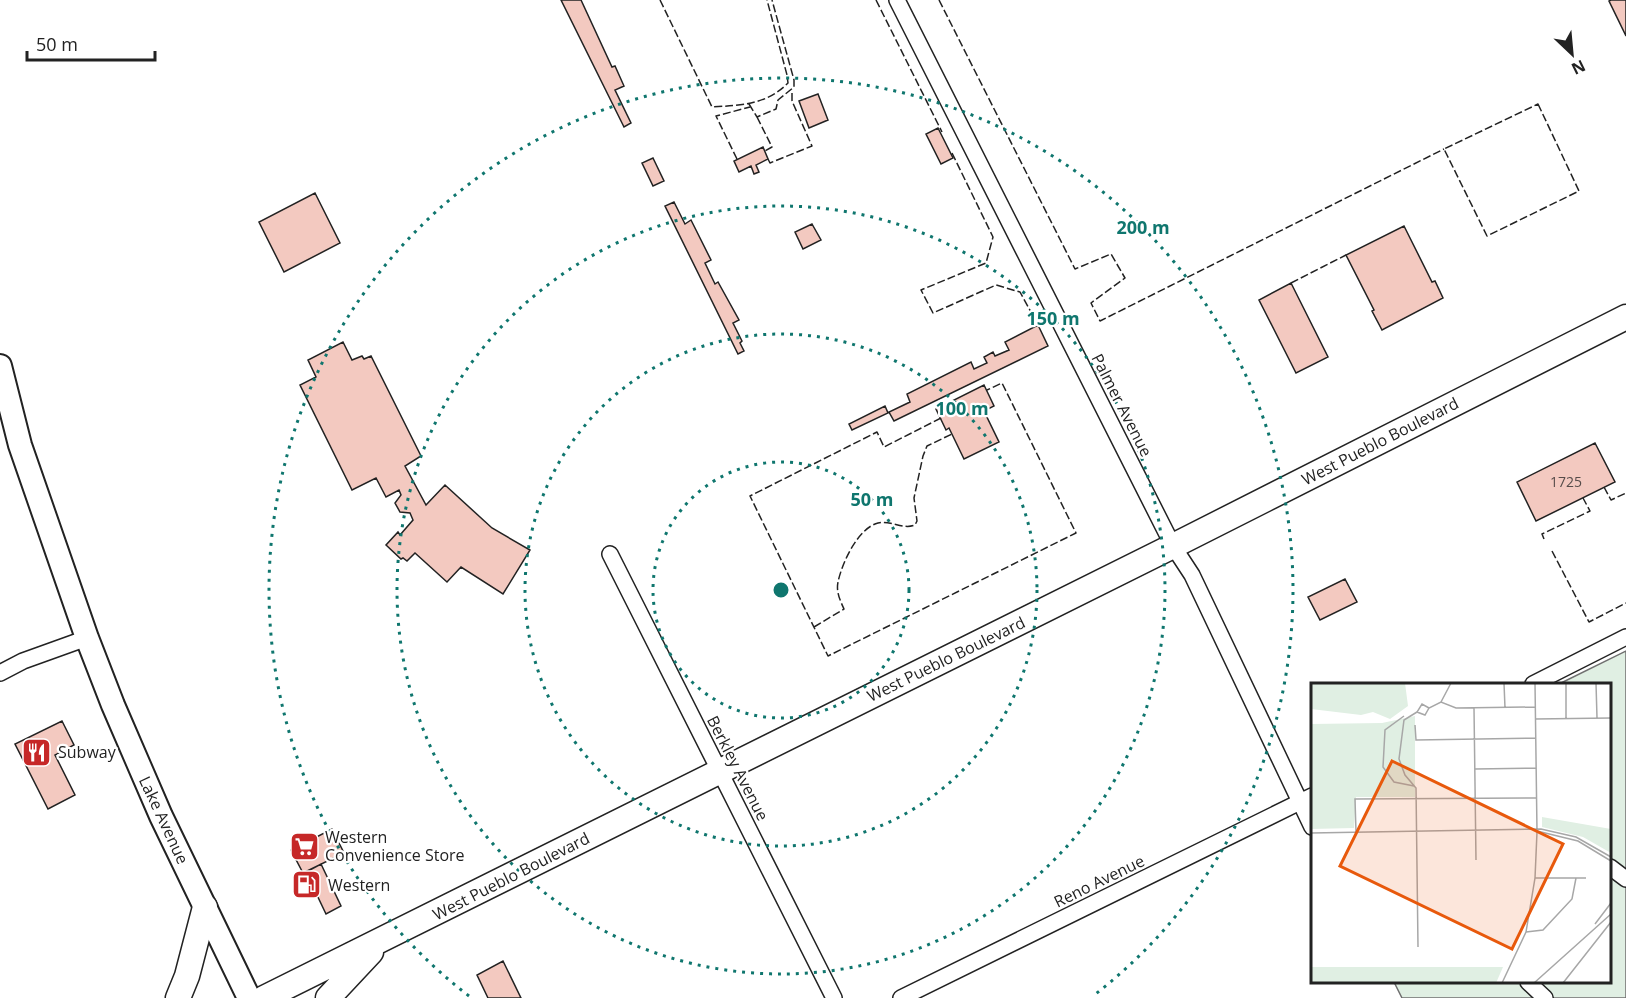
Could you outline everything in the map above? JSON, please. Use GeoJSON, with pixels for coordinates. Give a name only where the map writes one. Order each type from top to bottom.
{"type":"FeatureCollection","features":[{"type":"Feature","properties":{"kind":"main road","name":"West Pueblo Boulevard"},"geometry":{"type":"LineString","coordinates":[[264,998],[1173,546],[1626,317]]}},
{"type":"Feature","properties":{"kind":"main road"},"geometry":{"type":"LineString","coordinates":[[178,998],[189,969],[205,907]]}},
{"type":"Feature","properties":{"kind":"main road"},"geometry":{"type":"LineString","coordinates":[[328,998],[384,940]]}},
{"type":"Feature","properties":{"kind":"street","name":"Palmer Avenue"},"geometry":{"type":"LineString","coordinates":[[897,0],[1173,546],[1192,574],[1306,799],[1311,822]]}},
{"type":"Feature","properties":{"kind":"street","name":"Lake Avenue"},"geometry":{"type":"LineString","coordinates":[[0,366],[20,445],[87,638],[113,705],[156,804],[249,998]]}},
{"type":"Feature","properties":{"kind":"street","name":"Berkley Avenue"},"geometry":{"type":"LineString","coordinates":[[610,554],[834,998]]}},
{"type":"Feature","properties":{"kind":"street"},"geometry":{"type":"LineString","coordinates":[[0,673],[23,661],[87,638]]}},
{"type":"Feature","properties":{"kind":"street"},"geometry":{"type":"LineString","coordinates":[[1535,683],[1626,638]]}},
{"type":"Feature","properties":{"kind":"street","name":"Reno Avenue"},"geometry":{"type":"LineString","coordinates":[[901,998],[1306,799]]}},
{"type":"Feature","properties":{"kind":"street"},"geometry":{"type":"LineString","coordinates":[[1611,868],[1626,879]]}},
{"type":"Feature","properties":{"kind":"street"},"geometry":{"type":"LineString","coordinates":[[1530,983],[1545,998]]}},
{"type":"Feature","properties":{"kind":"green space"},"geometry":{"type":"Polygon","coordinates":[[[1626,651],[1626,998],[1402,998],[1394,983],[1611,983],[1611,683],[1561,683],[1626,651]]]}},
{"type":"Feature","properties":{"kind":"building"},"geometry":{"type":"Polygon","coordinates":[[[561,0],[581,0],[612,67],[615,66],[624,86],[615,90],[631,123],[624,127],[561,0]]]}},
{"type":"Feature","properties":{"kind":"building"},"geometry":{"type":"Polygon","coordinates":[[[1626,0],[1626,36],[1609,1],[1626,0]]]}},
{"type":"Feature","properties":{"kind":"building"},"geometry":{"type":"Polygon","coordinates":[[[818,94],[828,120],[809,128],[799,101],[818,94]]]}},
{"type":"Feature","properties":{"kind":"building"},"geometry":{"type":"Polygon","coordinates":[[[938,128],[953,158],[941,164],[926,134],[938,128]]]}},
{"type":"Feature","properties":{"kind":"building"},"geometry":{"type":"Polygon","coordinates":[[[763,147],[768,159],[756,165],[759,172],[754,174],[751,166],[739,172],[734,161],[763,147]]]}},
{"type":"Feature","properties":{"kind":"building"},"geometry":{"type":"Polygon","coordinates":[[[653,158],[664,181],[653,186],[642,163],[653,158]]]}},
{"type":"Feature","properties":{"kind":"building"},"geometry":{"type":"Polygon","coordinates":[[[315,193],[340,243],[284,272],[259,222],[315,193]]]}},
{"type":"Feature","properties":{"kind":"building"},"geometry":{"type":"Polygon","coordinates":[[[674,202],[685,224],[691,220],[711,260],[705,263],[715,284],[718,282],[739,320],[733,323],[744,351],[738,354],[665,206],[674,202]]]}},
{"type":"Feature","properties":{"kind":"building"},"geometry":{"type":"Polygon","coordinates":[[[812,224],[821,240],[803,249],[795,232],[812,224]]]}},
{"type":"Feature","properties":{"kind":"building"},"geometry":{"type":"Polygon","coordinates":[[[1404,226],[1432,282],[1435,281],[1443,298],[1382,330],[1346,255],[1404,226]]]}},
{"type":"Feature","properties":{"kind":"building"},"geometry":{"type":"Polygon","coordinates":[[[1291,283],[1328,357],[1296,373],[1259,300],[1291,283]]]}},
{"type":"Feature","properties":{"kind":"building"},"geometry":{"type":"Polygon","coordinates":[[[1038,325],[1048,346],[894,421],[889,412],[910,402],[907,394],[971,362],[974,369],[987,363],[984,357],[993,352],[995,356],[1009,350],[1005,342],[1038,325]]]}},
{"type":"Feature","properties":{"kind":"building"},"geometry":{"type":"Polygon","coordinates":[[[343,342],[352,360],[362,356],[364,359],[371,356],[421,456],[405,466],[426,505],[445,485],[492,528],[530,550],[503,594],[461,567],[447,582],[415,553],[407,561],[401,559],[386,545],[398,532],[400,535],[413,520],[410,513],[400,512],[395,503],[401,495],[399,490],[386,497],[376,478],[352,490],[300,385],[316,377],[308,360],[343,342]]]}},
{"type":"Feature","properties":{"kind":"building"},"geometry":{"type":"Polygon","coordinates":[[[984,385],[994,406],[984,411],[999,442],[964,459],[949,428],[946,430],[936,409],[984,385]]]}},
{"type":"Feature","properties":{"kind":"building"},"geometry":{"type":"Polygon","coordinates":[[[885,406],[888,413],[852,430],[849,424],[885,406]]]}},
{"type":"Feature","properties":{"kind":"building"},"geometry":{"type":"Polygon","coordinates":[[[1595,443],[1615,482],[1536,521],[1517,482],[1595,443]]]}},
{"type":"Feature","properties":{"kind":"building"},"geometry":{"type":"Polygon","coordinates":[[[1345,579],[1357,602],[1320,620],[1308,597],[1345,579]]]}},
{"type":"Feature","properties":{"kind":"building"},"geometry":{"type":"Polygon","coordinates":[[[62,721],[74,745],[55,755],[75,795],[48,809],[15,744],[62,721]]]}},
{"type":"Feature","properties":{"kind":"building"},"geometry":{"type":"Polygon","coordinates":[[[332,829],[344,853],[303,873],[291,850],[332,829]]]}},
{"type":"Feature","properties":{"kind":"building"},"geometry":{"type":"Polygon","coordinates":[[[321,864],[341,906],[326,914],[306,872],[321,864]]]}},
{"type":"Feature","properties":{"kind":"building"},"geometry":{"type":"Polygon","coordinates":[[[503,961],[521,998],[488,998],[477,975],[503,961]]]}},
{"type":"Feature","properties":{"kind":"fence"},"geometry":{"type":"LineString","coordinates":[[660,0],[712,107],[762,100],[788,83],[767,0]]}},
{"type":"Feature","properties":{"kind":"fence"},"geometry":{"type":"LineString","coordinates":[[749,104],[757,117],[776,109],[778,100],[794,87],[772,0]]}},
{"type":"Feature","properties":{"kind":"fence"},"geometry":{"type":"LineString","coordinates":[[876,0],[942,132]]}},
{"type":"Feature","properties":{"kind":"fence"},"geometry":{"type":"LineString","coordinates":[[939,0],[1075,269],[1111,254],[1125,278],[1091,303],[1100,321],[1444,149]]}},
{"type":"Feature","properties":{"kind":"fence"},"geometry":{"type":"LineString","coordinates":[[768,159],[770,163],[812,146],[792,101],[792,93],[789,91]]}},
{"type":"Feature","properties":{"kind":"fence"},"geometry":{"type":"LineString","coordinates":[[1538,104],[1579,191],[1487,236],[1444,149],[1538,104]]}},
{"type":"Feature","properties":{"kind":"fence"},"geometry":{"type":"LineString","coordinates":[[737,159],[716,116],[750,107]]}},
{"type":"Feature","properties":{"kind":"fence"},"geometry":{"type":"LineString","coordinates":[[757,117],[772,147],[765,151]]}},
{"type":"Feature","properties":{"kind":"fence"},"geometry":{"type":"LineString","coordinates":[[952,153],[993,237],[986,263],[921,290],[933,313],[996,285],[1020,292],[1038,325]]}},
{"type":"Feature","properties":{"kind":"fence"},"geometry":{"type":"LineString","coordinates":[[1291,283],[1346,255]]}},
{"type":"Feature","properties":{"kind":"fence"},"geometry":{"type":"LineString","coordinates":[[941,418],[884,447],[877,432],[750,496],[828,656],[1076,533],[1002,383],[987,390]]}},
{"type":"Feature","properties":{"kind":"fence"},"geometry":{"type":"LineString","coordinates":[[814,627],[844,609],[838,593],[838,582],[847,556],[864,532],[878,523],[915,525],[917,521],[914,498],[927,446],[952,434]]}},
{"type":"Feature","properties":{"kind":"fence"},"geometry":{"type":"LineString","coordinates":[[1604,487],[1611,500],[1626,493]]}},
{"type":"Feature","properties":{"kind":"fence"},"geometry":{"type":"LineString","coordinates":[[1544,539],[1542,534],[1590,511],[1583,498]]}},
{"type":"Feature","properties":{"kind":"fence"},"geometry":{"type":"LineString","coordinates":[[1552,551],[1589,622],[1626,603]]}},
{"type":"Feature","properties":{"kind":"place","name":"Subway"},"geometry":{"type":"Point","coordinates":[37,752]}},
{"type":"Feature","properties":{"kind":"place","name":"Western Convenience Store"},"geometry":{"type":"Point","coordinates":[304,846]}},
{"type":"Feature","properties":{"kind":"place","name":"Western"},"geometry":{"type":"Point","coordinates":[307,885]}}]}
